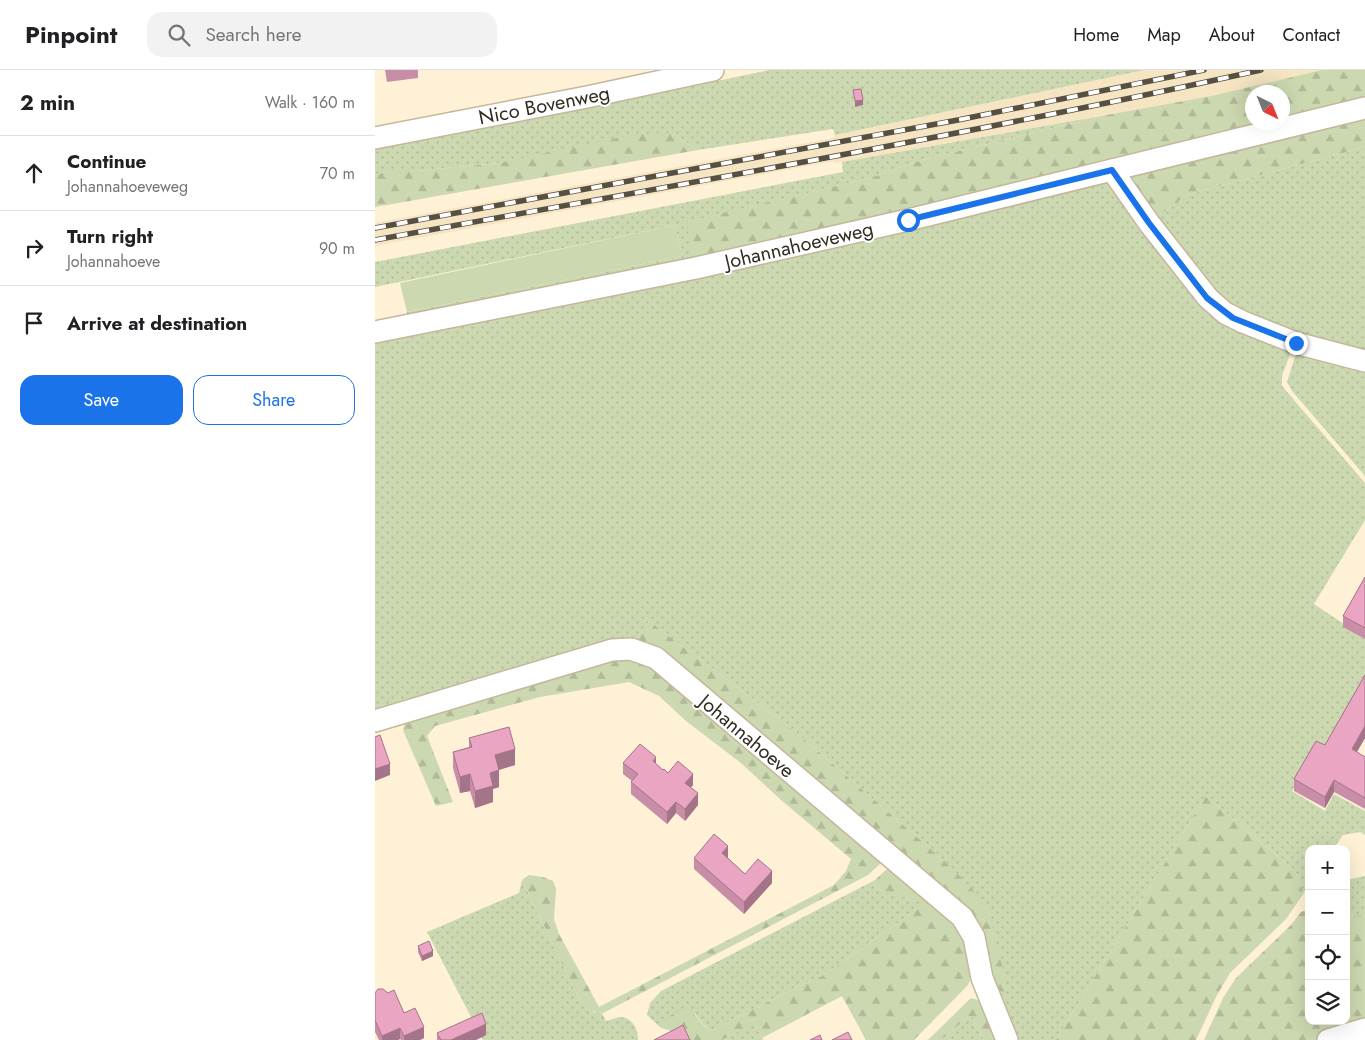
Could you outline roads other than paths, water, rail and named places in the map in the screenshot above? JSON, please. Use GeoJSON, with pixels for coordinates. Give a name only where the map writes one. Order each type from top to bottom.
{"type":"FeatureCollection","features":[{"type":"Feature","properties":{"kind":"street","name":"Nico Bovenweg"},"geometry":{"type":"LineString","coordinates":[[375,138],[587,97],[713,70]]}},
{"type":"Feature","properties":{"kind":"street","name":"Johannahoeveweg"},"geometry":{"type":"LineString","coordinates":[[375,332],[696,268],[908,220],[1365,108]]}},
{"type":"Feature","properties":{"kind":"street"},"geometry":{"type":"LineString","coordinates":[[1112,170],[1149,223],[1207,298],[1225,313],[1296,343],[1365,361]]}},
{"type":"Feature","properties":{"kind":"street","name":"Johannahoeve"},"geometry":{"type":"LineString","coordinates":[[375,721],[612,650],[631,649],[656,658],[962,917],[974,938],[982,978],[1007,1040]]}},
{"type":"Feature","properties":{"kind":"street"},"geometry":{"type":"LineString","coordinates":[[1328,1040],[1365,1029]]}},
{"type":"Feature","properties":{"kind":"railway"},"geometry":{"type":"LineString","coordinates":[[375,228],[958,120],[1204,70]]}},
{"type":"Feature","properties":{"kind":"railway"},"geometry":{"type":"LineString","coordinates":[[375,240],[930,138],[1261,70]]}}]}
